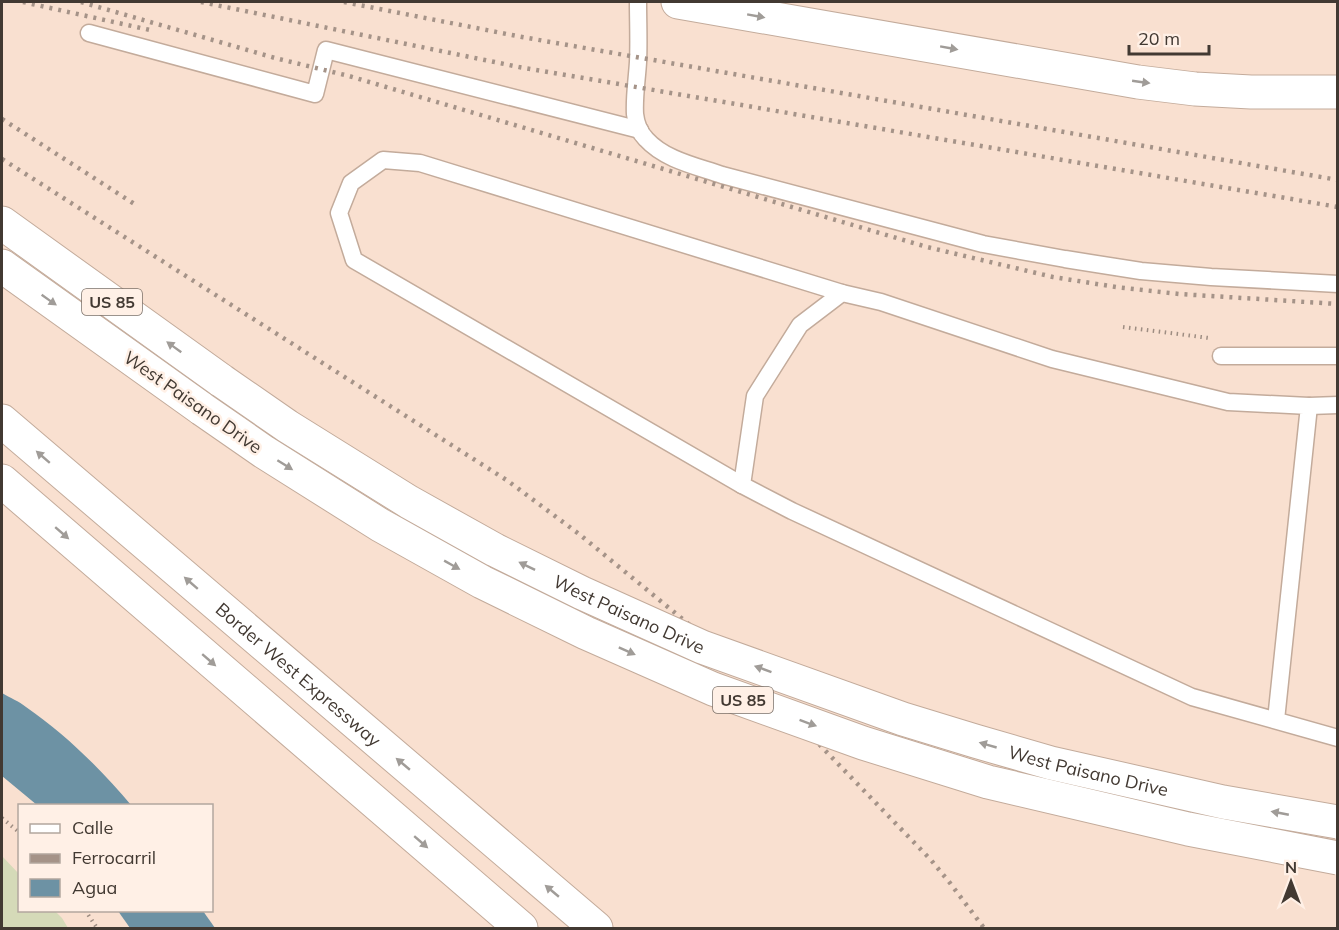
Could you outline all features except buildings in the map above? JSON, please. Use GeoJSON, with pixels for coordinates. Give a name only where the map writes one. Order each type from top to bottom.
{"type":"FeatureCollection","features":[{"type":"Feature","properties":{"kind":"main road"},"geometry":{"type":"LineString","coordinates":[[678,2],[1138,82],[1195,89],[1251,92],[1338,92]]}},
{"type":"Feature","properties":{"kind":"main road","name":"West Paisano Drive"},"geometry":{"type":"LineString","coordinates":[[2,223],[287,426],[409,502],[495,550],[582,593],[702,646],[903,719],[1040,760],[1223,802],[1338,822]]}},
{"type":"Feature","properties":{"kind":"main road","name":"West Paisano Drive"},"geometry":{"type":"LineString","coordinates":[[2,266],[264,452],[380,525],[482,582],[586,633],[713,689],[863,743],[988,782],[1188,829],[1338,858]]}},
{"type":"Feature","properties":{"kind":"main road","name":"Border West Expressway"},"geometry":{"type":"LineString","coordinates":[[2,421],[596,928]]}},
{"type":"Feature","properties":{"kind":"main road"},"geometry":{"type":"LineString","coordinates":[[2,481],[521,928]]}},
{"type":"Feature","properties":{"kind":"lane"},"geometry":{"type":"LineString","coordinates":[[638,2],[635,113],[640,130],[646,139],[668,155],[722,175],[983,244],[1142,271],[1338,284]]}},
{"type":"Feature","properties":{"kind":"lane"},"geometry":{"type":"LineString","coordinates":[[89,33],[315,94],[326,50],[640,130]]}},
{"type":"Feature","properties":{"kind":"lane"},"geometry":{"type":"LineString","coordinates":[[1338,405],[1228,402],[1052,359],[881,302],[842,293],[420,163],[383,160],[351,183],[339,213],[354,260],[742,485],[792,511],[1192,697],[1338,738]]}},
{"type":"Feature","properties":{"kind":"lane"},"geometry":{"type":"LineString","coordinates":[[742,485],[755,396],[800,326],[842,293]]}},
{"type":"Feature","properties":{"kind":"lane"},"geometry":{"type":"LineString","coordinates":[[1221,356],[1338,356]]}},
{"type":"Feature","properties":{"kind":"lane"},"geometry":{"type":"LineString","coordinates":[[1276,720],[1309,406]]}},
{"type":"Feature","properties":{"kind":"path"},"geometry":{"type":"LineString","coordinates":[[2,818],[18,830]]}},
{"type":"Feature","properties":{"kind":"path"},"geometry":{"type":"LineString","coordinates":[[86,912],[97,928]]}},
{"type":"Feature","properties":{"kind":"green space"},"geometry":{"type":"Polygon","coordinates":[[[2,856],[18,873],[18,912],[56,912],[68,928],[2,928],[2,856]]]}},
{"type":"Feature","properties":{"kind":"water"},"geometry":{"type":"Polygon","coordinates":[[[2,693],[40,717],[68,740],[95,765],[130,804],[36,804],[2,776],[2,693]]]}},
{"type":"Feature","properties":{"kind":"water"},"geometry":{"type":"Polygon","coordinates":[[[119,912],[204,912],[215,928],[130,928],[119,912]]]}},
{"type":"Feature","properties":{"kind":"railway"},"geometry":{"type":"LineString","coordinates":[[23,2],[150,30]]}},
{"type":"Feature","properties":{"kind":"railway"},"geometry":{"type":"LineString","coordinates":[[81,2],[275,58],[349,76],[927,247],[1053,277],[1116,287],[1179,294],[1338,304]]}},
{"type":"Feature","properties":{"kind":"railway"},"geometry":{"type":"LineString","coordinates":[[201,2],[519,67],[1338,207]]}},
{"type":"Feature","properties":{"kind":"railway"},"geometry":{"type":"LineString","coordinates":[[344,2],[522,37],[1338,180]]}},
{"type":"Feature","properties":{"kind":"railway"},"geometry":{"type":"LineString","coordinates":[[2,119],[136,205]]}},
{"type":"Feature","properties":{"kind":"railway"},"geometry":{"type":"LineString","coordinates":[[2,159],[508,481],[579,534],[758,681],[931,860],[984,928]]}}]}
